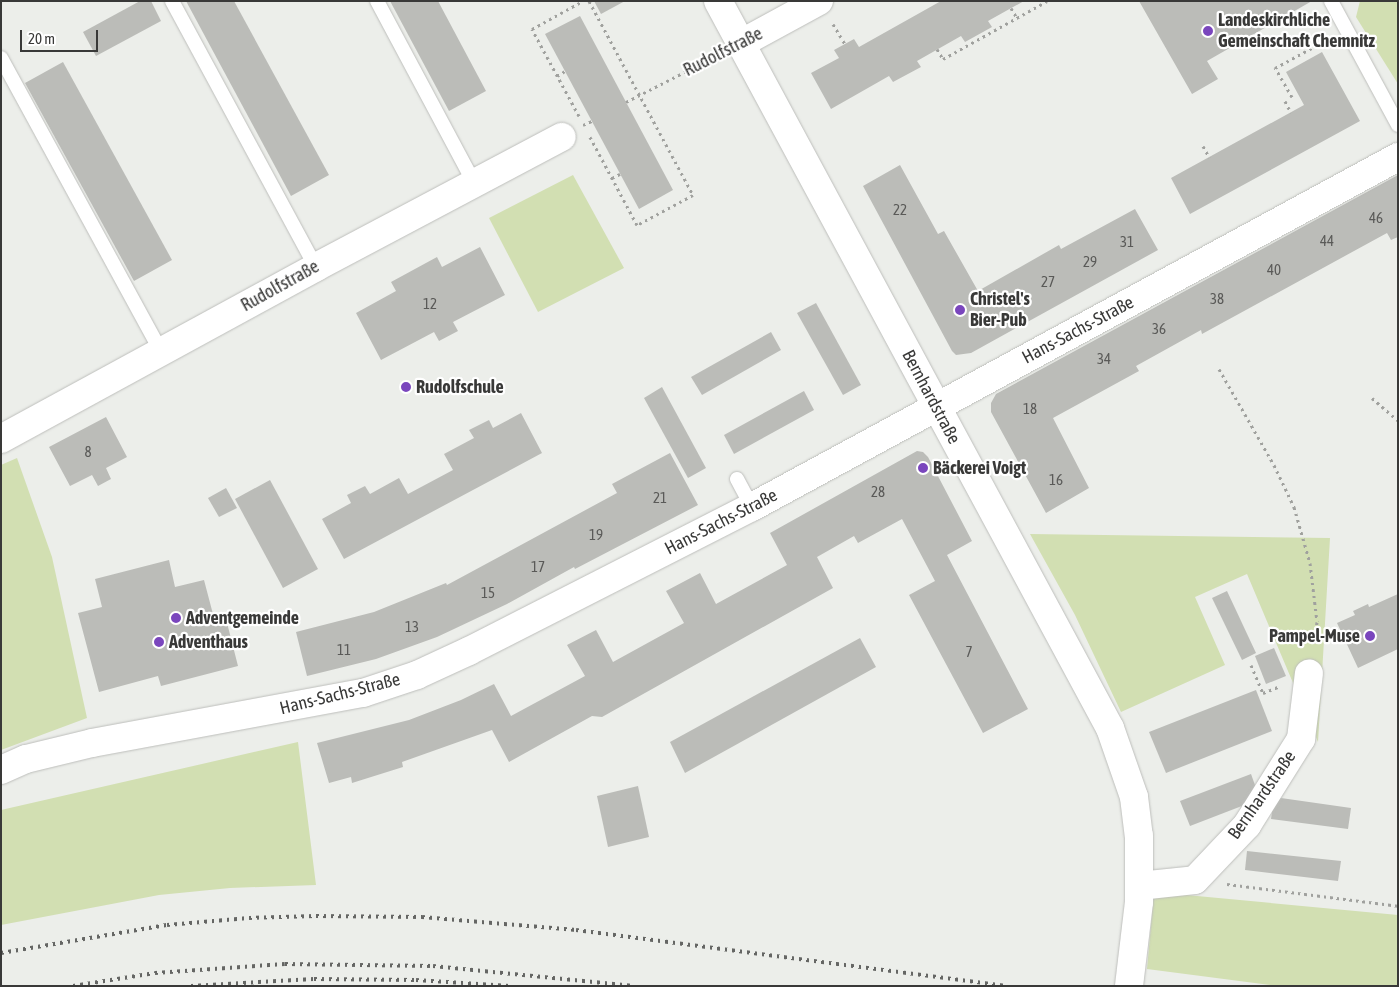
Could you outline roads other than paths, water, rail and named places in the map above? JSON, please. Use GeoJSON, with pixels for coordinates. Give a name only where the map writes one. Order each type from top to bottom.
{"type":"FeatureCollection","features":[{"type":"Feature","properties":{"kind":"street","name":"Bernhardstraße"},"geometry":{"type":"LineString","coordinates":[[718,1],[1110,728],[1134,797],[1139,836],[1139,902],[1130,975]]}},
{"type":"Feature","properties":{"kind":"street","name":"Rudolfstraße"},"geometry":{"type":"LineString","coordinates":[[740,44],[819,1]]}},
{"type":"Feature","properties":{"kind":"street","name":"Rudolfstraße"},"geometry":{"type":"LineString","coordinates":[[1,439],[316,266],[562,137]]}},
{"type":"Feature","properties":{"kind":"street","name":"Hans-Sachs-Straße"},"geometry":{"type":"LineString","coordinates":[[1,770],[26,759],[92,743],[257,714],[363,692],[417,675],[470,651],[752,507],[1398,157]]}},
{"type":"Feature","properties":{"kind":"street","name":"Bernhardstraße"},"geometry":{"type":"LineString","coordinates":[[1139,886],[1195,880],[1247,825],[1301,739],[1309,673]]}},
{"type":"Feature","properties":{"kind":"lane"},"geometry":{"type":"LineString","coordinates":[[172,1],[316,266]]}},
{"type":"Feature","properties":{"kind":"lane"},"geometry":{"type":"LineString","coordinates":[[377,1],[474,183]]}},
{"type":"Feature","properties":{"kind":"lane"},"geometry":{"type":"LineString","coordinates":[[1331,1],[1398,125]]}},
{"type":"Feature","properties":{"kind":"lane"},"geometry":{"type":"LineString","coordinates":[[1,58],[161,351]]}},
{"type":"Feature","properties":{"kind":"lane"},"geometry":{"type":"LineString","coordinates":[[737,479],[752,507]]}},
{"type":"Feature","properties":{"kind":"railway"},"geometry":{"type":"LineString","coordinates":[[1,953],[167,925],[249,918],[316,916],[422,917],[576,930],[1006,986]]}},
{"type":"Feature","properties":{"kind":"railway"},"geometry":{"type":"LineString","coordinates":[[73,986],[155,973],[285,964],[433,966],[634,986]]}},
{"type":"Feature","properties":{"kind":"railway"},"geometry":{"type":"LineString","coordinates":[[191,986],[314,979],[416,980],[511,986]]}},
{"type":"Feature","properties":{"kind":"place","name":"Landeskirchliche Gemeinschaft Chemnitz"},"geometry":{"type":"Point","coordinates":[1208,31]}},
{"type":"Feature","properties":{"kind":"place","name":"Christel's Bier-Pub"},"geometry":{"type":"Point","coordinates":[960,310]}},
{"type":"Feature","properties":{"kind":"place","name":"Rudolfschule"},"geometry":{"type":"Point","coordinates":[406,387]}},
{"type":"Feature","properties":{"kind":"place","name":"Bäckerei Voigt"},"geometry":{"type":"Point","coordinates":[923,468]}},
{"type":"Feature","properties":{"kind":"place","name":"Adventgemeinde"},"geometry":{"type":"Point","coordinates":[176,618]}},
{"type":"Feature","properties":{"kind":"place","name":"Pampel-Muse"},"geometry":{"type":"Point","coordinates":[1370,636]}},
{"type":"Feature","properties":{"kind":"place","name":"Adventhaus"},"geometry":{"type":"Point","coordinates":[159,642]}}]}
